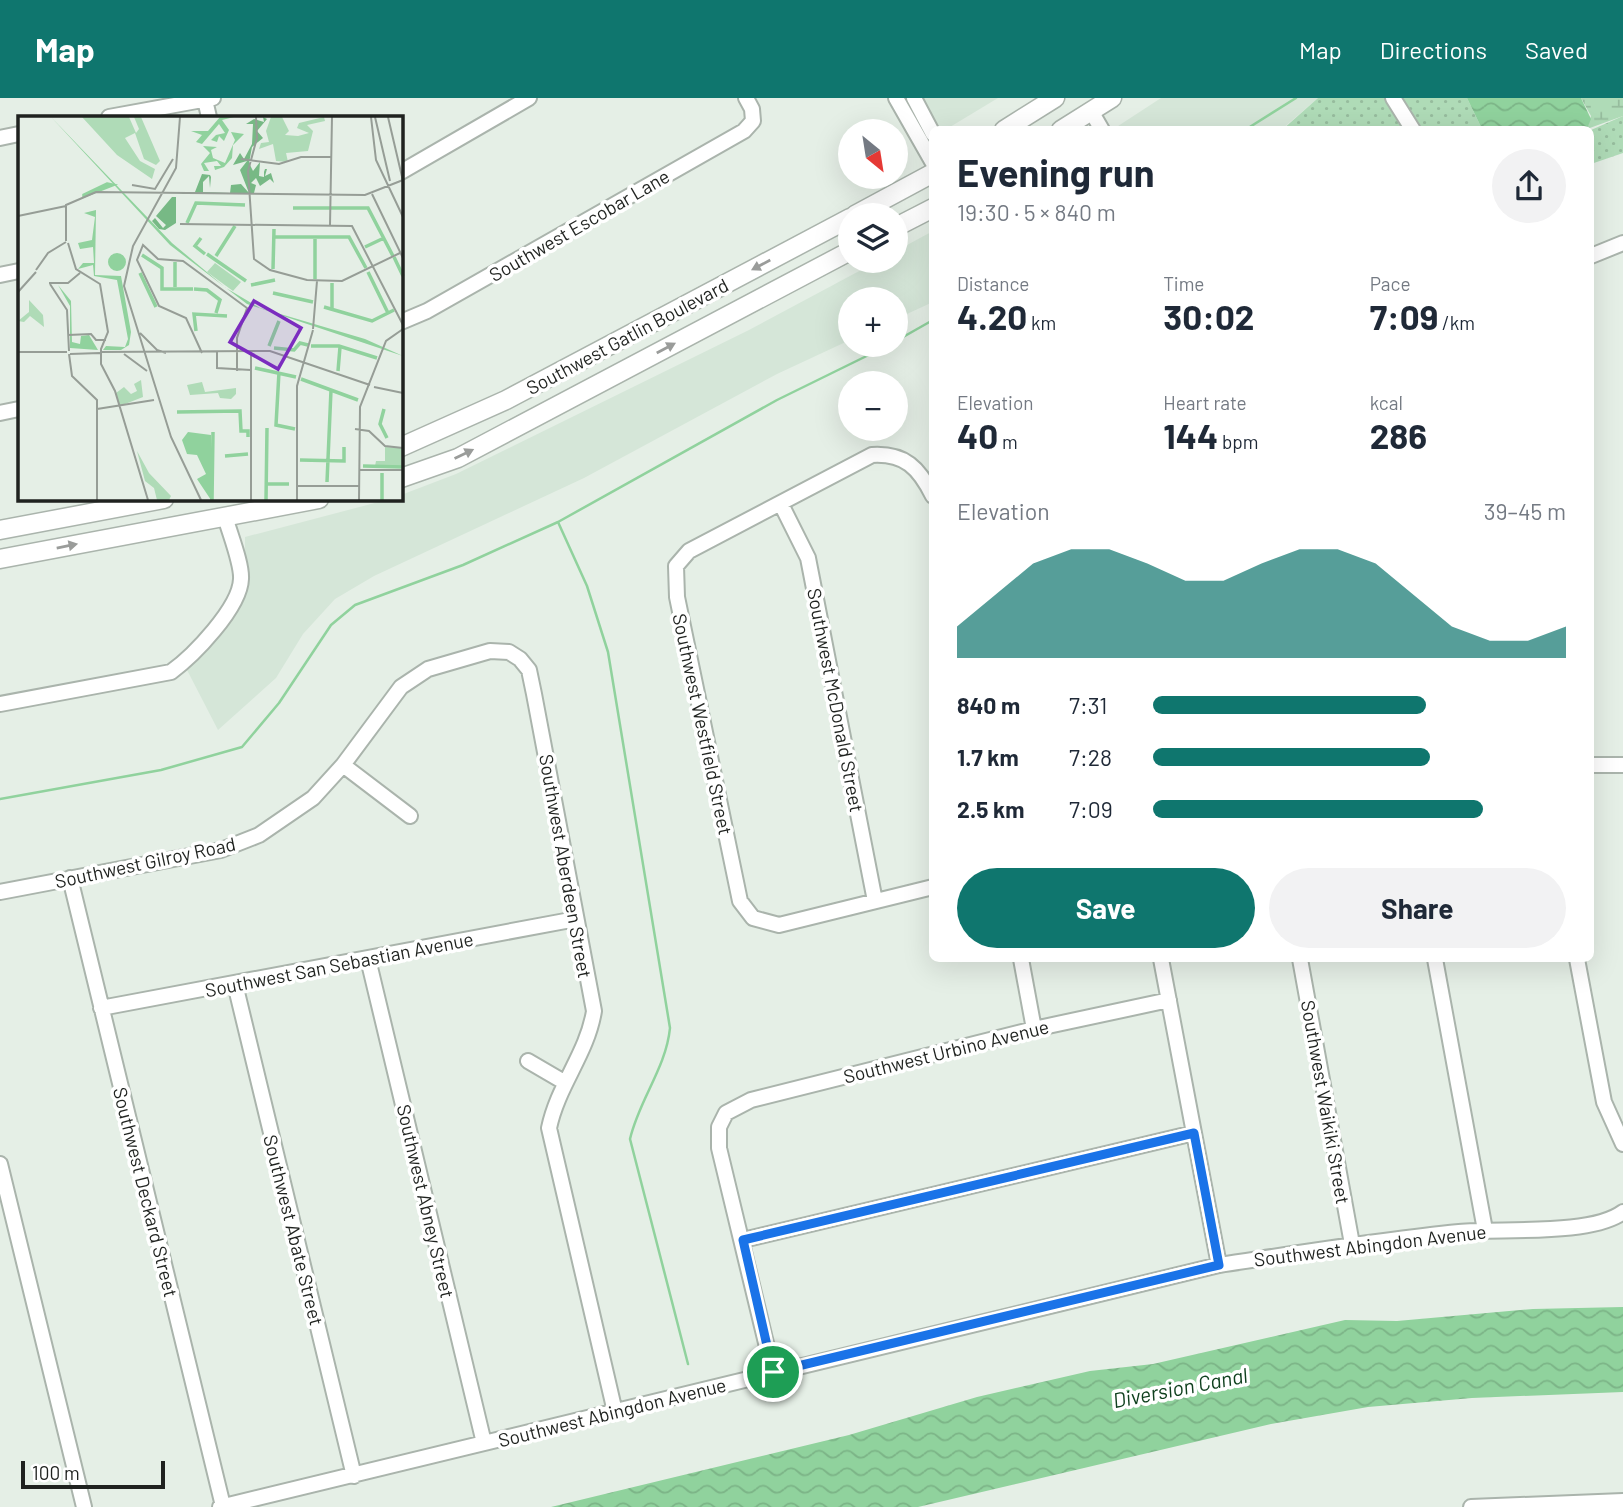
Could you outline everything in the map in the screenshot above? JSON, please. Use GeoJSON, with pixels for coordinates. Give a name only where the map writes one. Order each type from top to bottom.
{"type":"FeatureCollection","features":[{"type":"Feature","properties":{"kind":"main road"},"geometry":{"type":"LineString","coordinates":[[1010,126],[1055,98]]}},
{"type":"Feature","properties":{"kind":"main road"},"geometry":{"type":"LineString","coordinates":[[1067,126],[1112,98]]}},
{"type":"Feature","properties":{"kind":"main road","name":"Southwest Gatlin Boulevard"},"geometry":{"type":"LineString","coordinates":[[877,203],[929,175]]}},
{"type":"Feature","properties":{"kind":"main road"},"geometry":{"type":"LineString","coordinates":[[908,221],[929,210]]}},
{"type":"Feature","properties":{"kind":"main road","name":"Southwest Gatlin Boulevard"},"geometry":{"type":"LineString","coordinates":[[402,447],[506,400],[838,224]]}},
{"type":"Feature","properties":{"kind":"main road","name":"Southwest Gatlin Boulevard"},"geometry":{"type":"LineString","coordinates":[[402,478],[458,458],[838,257]]}},
{"type":"Feature","properties":{"kind":"main road"},"geometry":{"type":"LineString","coordinates":[[0,530],[159,500]]}},
{"type":"Feature","properties":{"kind":"main road"},"geometry":{"type":"LineString","coordinates":[[0,559],[282,503],[310,500]]}},
{"type":"Feature","properties":{"kind":"street"},"geometry":{"type":"LineString","coordinates":[[402,171],[529,98]]}},
{"type":"Feature","properties":{"kind":"street","name":"Southwest Escobar Lane"},"geometry":{"type":"LineString","coordinates":[[402,322],[427,311],[744,131],[753,121],[752,109],[746,98]]}},
{"type":"Feature","properties":{"kind":"street"},"geometry":{"type":"LineString","coordinates":[[896,98],[929,156]]}},
{"type":"Feature","properties":{"kind":"street"},"geometry":{"type":"LineString","coordinates":[[914,98],[929,126]]}},
{"type":"Feature","properties":{"kind":"street"},"geometry":{"type":"LineString","coordinates":[[1393,98],[1410,126]]}},
{"type":"Feature","properties":{"kind":"street"},"geometry":{"type":"LineString","coordinates":[[115,116],[209,99]]}},
{"type":"Feature","properties":{"kind":"street"},"geometry":{"type":"LineString","coordinates":[[1091,111],[1100,126]]}},
{"type":"Feature","properties":{"kind":"street"},"geometry":{"type":"LineString","coordinates":[[0,138],[18,134]]}},
{"type":"Feature","properties":{"kind":"street"},"geometry":{"type":"LineString","coordinates":[[1594,255],[1623,243]]}},
{"type":"Feature","properties":{"kind":"street"},"geometry":{"type":"LineString","coordinates":[[0,275],[18,271]]}},
{"type":"Feature","properties":{"kind":"street"},"geometry":{"type":"LineString","coordinates":[[0,413],[18,409]]}},
{"type":"Feature","properties":{"kind":"street"},"geometry":{"type":"LineString","coordinates":[[780,504],[872,455],[891,454],[909,461],[929,488]]}},
{"type":"Feature","properties":{"kind":"street","name":"Southwest Westfield Street"},"geometry":{"type":"LineString","coordinates":[[780,504],[689,551],[676,566],[677,597],[740,901],[753,918],[779,925],[874,901]]}},
{"type":"Feature","properties":{"kind":"street","name":"Southwest McDonald Street"},"geometry":{"type":"LineString","coordinates":[[780,504],[808,558],[874,901]]}},
{"type":"Feature","properties":{"kind":"street"},"geometry":{"type":"LineString","coordinates":[[0,704],[171,672],[188,659],[233,604],[241,578],[225,516]]}},
{"type":"Feature","properties":{"kind":"street","name":"Southwest Gilroy Road"},"geometry":{"type":"LineString","coordinates":[[0,892],[221,850],[259,835],[313,798],[343,765],[401,687],[414,676],[489,651],[509,652]]}},
{"type":"Feature","properties":{"kind":"street","name":"Southwest Aberdeen Street"},"geometry":{"type":"LineString","coordinates":[[509,652],[520,659],[528,670],[594,1011],[590,1034],[581,1057],[564,1082],[549,1128],[615,1412]]}},
{"type":"Feature","properties":{"kind":"street"},"geometry":{"type":"LineString","coordinates":[[343,765],[410,816]]}},
{"type":"Feature","properties":{"kind":"street"},"geometry":{"type":"LineString","coordinates":[[1594,765],[1623,765]]}},
{"type":"Feature","properties":{"kind":"street","name":"Southwest Deckard Street"},"geometry":{"type":"LineString","coordinates":[[70,878],[221,1507]]}},
{"type":"Feature","properties":{"kind":"street"},"geometry":{"type":"LineString","coordinates":[[874,901],[929,888]]}},
{"type":"Feature","properties":{"kind":"street","name":"Southwest San Sebastian Avenue"},"geometry":{"type":"LineString","coordinates":[[102,1008],[576,919]]}},
{"type":"Feature","properties":{"kind":"street","name":"Southwest Abney Street"},"geometry":{"type":"LineString","coordinates":[[368,959],[484,1443]]}},
{"type":"Feature","properties":{"kind":"street"},"geometry":{"type":"LineString","coordinates":[[1022,962],[1034,1029]]}},
{"type":"Feature","properties":{"kind":"street"},"geometry":{"type":"LineString","coordinates":[[1162,962],[1219,1265]]}},
{"type":"Feature","properties":{"kind":"street","name":"Southwest Waikiki Street"},"geometry":{"type":"LineString","coordinates":[[1301,962],[1352,1244]]}},
{"type":"Feature","properties":{"kind":"street"},"geometry":{"type":"LineString","coordinates":[[1436,962],[1485,1230]]}},
{"type":"Feature","properties":{"kind":"street"},"geometry":{"type":"LineString","coordinates":[[1578,962],[1604,1102],[1623,1144]]}},
{"type":"Feature","properties":{"kind":"street","name":"Southwest Abate Street"},"geometry":{"type":"LineString","coordinates":[[235,984],[354,1476]]}},
{"type":"Feature","properties":{"kind":"street","name":"Southwest Urbino Avenue"},"geometry":{"type":"LineString","coordinates":[[743,1240],[719,1148],[719,1127],[726,1113],[751,1100],[1034,1029],[1169,1000]]}},
{"type":"Feature","properties":{"kind":"street"},"geometry":{"type":"LineString","coordinates":[[527,1061],[564,1082]]}},
{"type":"Feature","properties":{"kind":"street"},"geometry":{"type":"LineString","coordinates":[[773,1372],[743,1240],[1194,1133]]}},
{"type":"Feature","properties":{"kind":"street"},"geometry":{"type":"LineString","coordinates":[[0,1164],[85,1507]]}},
{"type":"Feature","properties":{"kind":"street","name":"Southwest Abingdon Avenue"},"geometry":{"type":"LineString","coordinates":[[221,1507],[1219,1265],[1352,1244],[1485,1230],[1593,1225],[1623,1212]]}},
{"type":"Feature","properties":{"kind":"street"},"geometry":{"type":"LineString","coordinates":[[1471,1507],[1623,1501]]}},
{"type":"Feature","properties":{"kind":"shaded area"},"geometry":{"type":"Polygon","coordinates":[[[919,98],[998,98],[952,126],[934,126],[919,98]]]}},
{"type":"Feature","properties":{"kind":"shaded area"},"geometry":{"type":"Polygon","coordinates":[[[1161,98],[1318,98],[1285,126],[1118,126],[1161,98]]]}},
{"type":"Feature","properties":{"kind":"shaded area"},"geometry":{"type":"Polygon","coordinates":[[[929,233],[929,304],[908,313],[908,287],[838,287],[838,346],[777,374],[584,478],[374,576],[335,599],[303,634],[276,678],[218,730],[186,668],[238,606],[245,561],[245,537],[386,500],[402,500],[402,495],[456,474],[749,330],[856,273],[908,273],[908,245],[929,233]]]}},
{"type":"Feature","properties":{"kind":"green space"},"geometry":{"type":"Polygon","coordinates":[[[1318,98],[1387,98],[1404,126],[1286,126],[1318,98]]]}},
{"type":"Feature","properties":{"kind":"green space"},"geometry":{"type":"Polygon","coordinates":[[[1399,98],[1467,98],[1481,126],[1416,126],[1399,98]]]}},
{"type":"Feature","properties":{"kind":"green space"},"geometry":{"type":"Polygon","coordinates":[[[1581,98],[1623,98],[1623,116],[1594,126],[1588,126],[1591,116],[1581,98]]]}},
{"type":"Feature","properties":{"kind":"green space"},"geometry":{"type":"Polygon","coordinates":[[[1623,116],[1623,153],[1594,163],[1594,129],[1623,116]]]}},
{"type":"Feature","properties":{"kind":"water"},"geometry":{"type":"Polygon","coordinates":[[[1467,98],[1581,98],[1591,119],[1588,126],[1481,126],[1467,98]]]}},
{"type":"Feature","properties":{"kind":"water","name":"Diversion Canal"},"geometry":{"type":"Polygon","coordinates":[[[1623,1307],[1623,1392],[1472,1398],[1368,1407],[1271,1424],[918,1507],[551,1507],[849,1435],[977,1397],[1090,1371],[1153,1364],[1345,1320],[1397,1321],[1533,1309],[1623,1307]]]}},
{"type":"Feature","properties":{"kind":"waterway"},"geometry":{"type":"LineString","coordinates":[[1251,126],[1296,98]]}},
{"type":"Feature","properties":{"kind":"waterway"},"geometry":{"type":"LineString","coordinates":[[908,334],[929,322]]}},
{"type":"Feature","properties":{"kind":"waterway"},"geometry":{"type":"LineString","coordinates":[[0,799],[161,770],[242,747],[279,703],[331,625],[355,605],[463,565],[558,522],[777,400],[865,357]]}},
{"type":"Feature","properties":{"kind":"waterway"},"geometry":{"type":"LineString","coordinates":[[558,522],[587,586],[608,652],[670,1028],[663,1057],[639,1111],[630,1139],[688,1364]]}},
{"type":"Feature","properties":{"kind":"route"},"geometry":{"type":"LineString","coordinates":[[1194,1133],[1219,1265],[773,1372],[743,1240],[1194,1133]]}}]}
